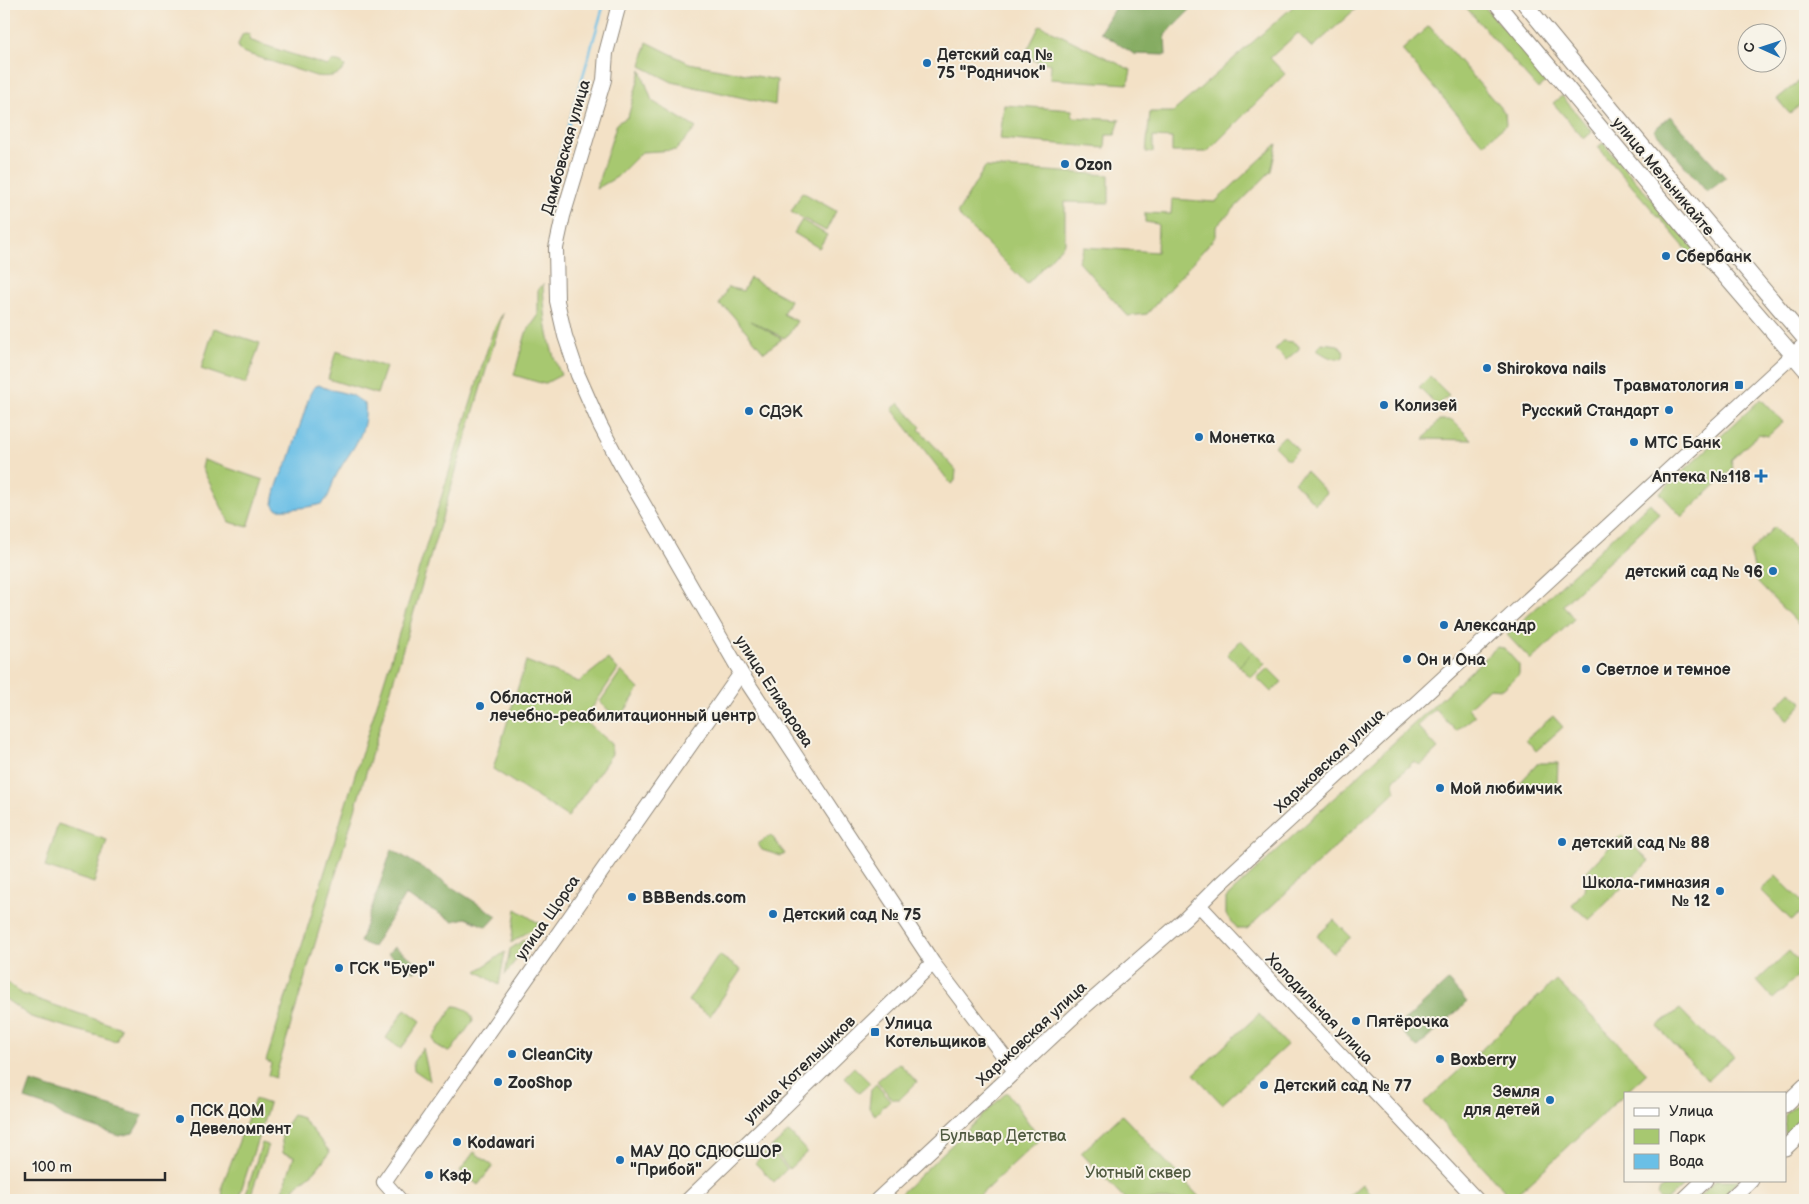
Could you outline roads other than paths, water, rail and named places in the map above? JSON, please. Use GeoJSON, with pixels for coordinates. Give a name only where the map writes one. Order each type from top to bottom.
{"type":"FeatureCollection","features":[{"type":"Feature","properties":{"kind":"main road","name":"улица Мельникайте"},"geometry":{"type":"LineString","coordinates":[[1497,4],[1805,369]]}},
{"type":"Feature","properties":{"kind":"main road","name":"улица Мельникайте"},"geometry":{"type":"LineString","coordinates":[[1525,4],[1805,338]]}},
{"type":"Feature","properties":{"kind":"main road"},"geometry":{"type":"LineString","coordinates":[[1786,1103],[1805,1086]]}},
{"type":"Feature","properties":{"kind":"main road"},"geometry":{"type":"LineString","coordinates":[[1786,1147],[1805,1129]]}},
{"type":"Feature","properties":{"kind":"main road"},"geometry":{"type":"LineString","coordinates":[[1684,1200],[1703,1182]]}},
{"type":"Feature","properties":{"kind":"main road"},"geometry":{"type":"LineString","coordinates":[[1730,1200],[1749,1182]]}},
{"type":"Feature","properties":{"kind":"street","name":"Дамбовская улица"},"geometry":{"type":"LineString","coordinates":[[557,301],[556,248],[563,216],[604,80],[606,53],[619,4]]}},
{"type":"Feature","properties":{"kind":"street","name":"улица Елизарова"},"geometry":{"type":"LineString","coordinates":[[557,301],[565,336],[578,375],[600,425],[620,465],[741,673],[934,963],[1015,1071]]}},
{"type":"Feature","properties":{"kind":"street","name":"Харьковская улица"},"geometry":{"type":"LineString","coordinates":[[877,1200],[1082,1008],[1185,919],[1805,344]]}},
{"type":"Feature","properties":{"kind":"street","name":"улица Щорса"},"geometry":{"type":"LineString","coordinates":[[400,1200],[384,1182],[741,673]]}},
{"type":"Feature","properties":{"kind":"street","name":"Холодильная улица"},"geometry":{"type":"LineString","coordinates":[[1199,905],[1477,1200]]}},
{"type":"Feature","properties":{"kind":"street","name":"улица Котельщиков"},"geometry":{"type":"LineString","coordinates":[[688,1200],[934,963]]}},
{"type":"Feature","properties":{"kind":"water"},"geometry":{"type":"Polygon","coordinates":[[[319,385],[352,395],[365,404],[365,416],[360,435],[340,468],[329,495],[323,503],[301,508],[277,509],[273,504],[275,492],[289,460],[310,394],[314,387],[319,385]]]}},
{"type":"Feature","properties":{"kind":"waterway"},"geometry":{"type":"LineString","coordinates":[[555,171],[604,4]]}},
{"type":"Feature","properties":{"kind":"place","name":"Детский сад № 75 \"Родничок\""},"geometry":{"type":"Point","coordinates":[927,63]}},
{"type":"Feature","properties":{"kind":"place","name":"Ozon"},"geometry":{"type":"Point","coordinates":[1065,164]}},
{"type":"Feature","properties":{"kind":"place","name":"Сбербанк"},"geometry":{"type":"Point","coordinates":[1666,256]}},
{"type":"Feature","properties":{"kind":"place","name":"Shirokova nails"},"geometry":{"type":"Point","coordinates":[1487,368]}},
{"type":"Feature","properties":{"kind":"place","name":"Травматология"},"geometry":{"type":"Point","coordinates":[1739,385]}},
{"type":"Feature","properties":{"kind":"place","name":"Колизей"},"geometry":{"type":"Point","coordinates":[1384,405]}},
{"type":"Feature","properties":{"kind":"place","name":"Русский Стандарт"},"geometry":{"type":"Point","coordinates":[1669,410]}},
{"type":"Feature","properties":{"kind":"place","name":"СДЭК"},"geometry":{"type":"Point","coordinates":[749,411]}},
{"type":"Feature","properties":{"kind":"place","name":"Монетка"},"geometry":{"type":"Point","coordinates":[1199,437]}},
{"type":"Feature","properties":{"kind":"place","name":"МТС Банк"},"geometry":{"type":"Point","coordinates":[1634,442]}},
{"type":"Feature","properties":{"kind":"place","name":"Аптека №118"},"geometry":{"type":"Point","coordinates":[1761,476]}},
{"type":"Feature","properties":{"kind":"place","name":"детский сад № 96"},"geometry":{"type":"Point","coordinates":[1773,571]}},
{"type":"Feature","properties":{"kind":"place","name":"Александр"},"geometry":{"type":"Point","coordinates":[1444,625]}},
{"type":"Feature","properties":{"kind":"place","name":"Он и Она"},"geometry":{"type":"Point","coordinates":[1407,659]}},
{"type":"Feature","properties":{"kind":"place","name":"Светлое и темное"},"geometry":{"type":"Point","coordinates":[1586,669]}},
{"type":"Feature","properties":{"kind":"place","name":"Областной лечебно-реабилитационный центр"},"geometry":{"type":"Point","coordinates":[480,706]}},
{"type":"Feature","properties":{"kind":"place","name":"Мой любимчик"},"geometry":{"type":"Point","coordinates":[1440,788]}},
{"type":"Feature","properties":{"kind":"place","name":"детский сад № 88"},"geometry":{"type":"Point","coordinates":[1562,842]}},
{"type":"Feature","properties":{"kind":"place","name":"Школа-гимназия № 12"},"geometry":{"type":"Point","coordinates":[1720,891]}},
{"type":"Feature","properties":{"kind":"place","name":"BBBends.com"},"geometry":{"type":"Point","coordinates":[632,897]}},
{"type":"Feature","properties":{"kind":"place","name":"Детский сад № 75"},"geometry":{"type":"Point","coordinates":[773,914]}},
{"type":"Feature","properties":{"kind":"place","name":"ГСК \"Буер\""},"geometry":{"type":"Point","coordinates":[339,968]}},
{"type":"Feature","properties":{"kind":"place","name":"Пятёрочка"},"geometry":{"type":"Point","coordinates":[1356,1021]}},
{"type":"Feature","properties":{"kind":"place","name":"Улица Котельщиков"},"geometry":{"type":"Point","coordinates":[875,1032]}},
{"type":"Feature","properties":{"kind":"place","name":"CleanCity"},"geometry":{"type":"Point","coordinates":[512,1054]}},
{"type":"Feature","properties":{"kind":"place","name":"Boxberry"},"geometry":{"type":"Point","coordinates":[1440,1059]}},
{"type":"Feature","properties":{"kind":"place","name":"ZooShop"},"geometry":{"type":"Point","coordinates":[498,1082]}},
{"type":"Feature","properties":{"kind":"place","name":"Детский сад № 77"},"geometry":{"type":"Point","coordinates":[1264,1085]}},
{"type":"Feature","properties":{"kind":"place","name":"Земля для детей"},"geometry":{"type":"Point","coordinates":[1550,1100]}},
{"type":"Feature","properties":{"kind":"place","name":"ПСК ДОМ Девеломпент"},"geometry":{"type":"Point","coordinates":[180,1119]}},
{"type":"Feature","properties":{"kind":"place","name":"Kodawari"},"geometry":{"type":"Point","coordinates":[457,1142]}},
{"type":"Feature","properties":{"kind":"place","name":"МАУ ДО СДЮСШОР \"Прибой\""},"geometry":{"type":"Point","coordinates":[620,1160]}},
{"type":"Feature","properties":{"kind":"place","name":"Кэф"},"geometry":{"type":"Point","coordinates":[429,1175]}},
{"type":"Feature","properties":{"kind":"park label","name":"Бульвар Детства"},"geometry":{"type":"Point","coordinates":[1003,1135]}},
{"type":"Feature","properties":{"kind":"park label","name":"Уютный сквер"},"geometry":{"type":"Point","coordinates":[1138,1172]}}]}
